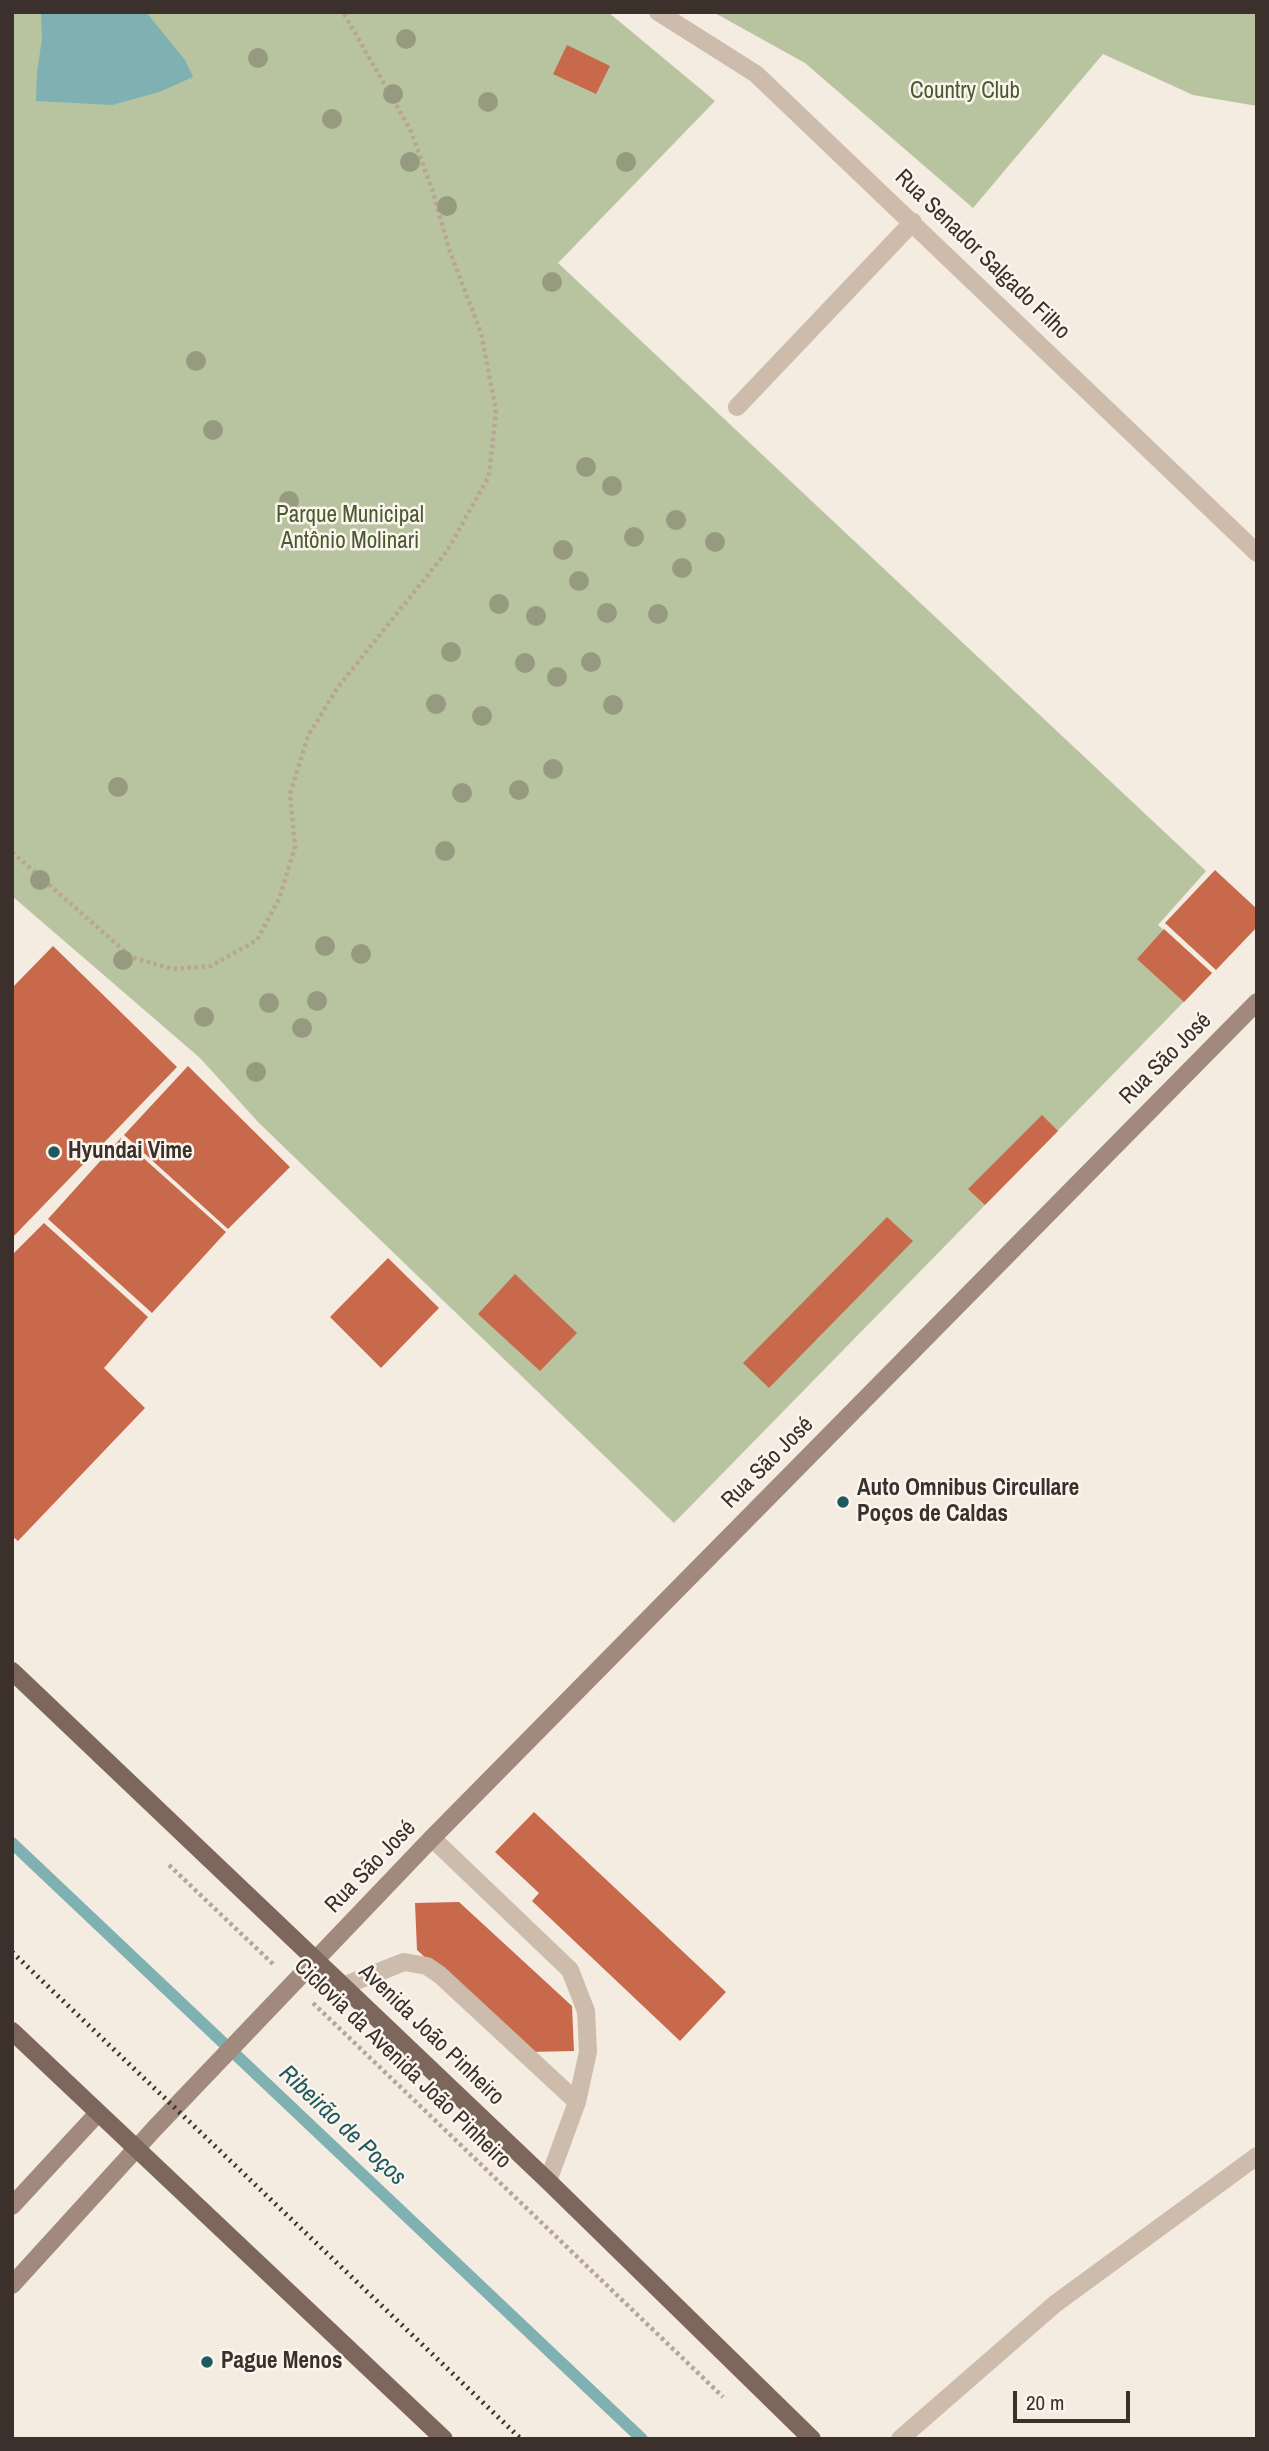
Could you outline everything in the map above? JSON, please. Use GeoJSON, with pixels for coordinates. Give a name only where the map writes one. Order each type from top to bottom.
{"type":"FeatureCollection","features":[{"type":"Feature","properties":{"kind":"main road","name":"Avenida João Pinheiro"},"geometry":{"type":"LineString","coordinates":[[12,1671],[548,2181],[812,2439]]}},
{"type":"Feature","properties":{"kind":"main road"},"geometry":{"type":"LineString","coordinates":[[12,2031],[444,2439]]}},
{"type":"Feature","properties":{"kind":"street","name":"Rua Senador Salgado Filho"},"geometry":{"type":"LineString","coordinates":[[659,12],[757,74],[1257,553]]}},
{"type":"Feature","properties":{"kind":"street"},"geometry":{"type":"LineString","coordinates":[[737,407],[913,222]]}},
{"type":"Feature","properties":{"kind":"street","name":"Rua São José"},"geometry":{"type":"LineString","coordinates":[[12,2285],[177,2105],[432,1838],[1257,1002]]}},
{"type":"Feature","properties":{"kind":"street"},"geometry":{"type":"LineString","coordinates":[[432,1838],[570,1970],[586,2011],[588,2052],[577,2102],[548,2181]]}},
{"type":"Feature","properties":{"kind":"street"},"geometry":{"type":"LineString","coordinates":[[344,1986],[404,1962],[427,1966],[577,2102]]}},
{"type":"Feature","properties":{"kind":"street"},"geometry":{"type":"LineString","coordinates":[[12,2206],[98,2113]]}},
{"type":"Feature","properties":{"kind":"street"},"geometry":{"type":"LineString","coordinates":[[900,2439],[1055,2304],[1257,2155]]}},
{"type":"Feature","properties":{"kind":"path"},"geometry":{"type":"LineString","coordinates":[[12,852],[131,957],[173,970],[211,966],[257,940],[279,899],[295,847],[290,794],[308,736],[338,687],[447,551],[489,476],[496,410],[481,333],[450,252],[432,189],[410,129],[343,12]]}},
{"type":"Feature","properties":{"kind":"path","name":"Ciclovia da Avenida João Pinheiro"},"geometry":{"type":"LineString","coordinates":[[163,1858],[287,1990],[726,2400]]}},
{"type":"Feature","properties":{"kind":"green space","name":"Parque Municipal Antônio Molinari"},"geometry":{"type":"Polygon","coordinates":[[[12,12],[608,12],[715,101],[558,263],[1206,871],[1158,925],[1212,973],[674,1523],[259,1123],[200,1058],[12,896],[12,12]]]}},
{"type":"Feature","properties":{"kind":"green space","name":"Country Club"},"geometry":{"type":"Polygon","coordinates":[[[713,12],[1257,12],[1257,106],[1193,95],[1103,54],[973,208],[805,63],[713,12]]]}},
{"type":"Feature","properties":{"kind":"water"},"geometry":{"type":"Polygon","coordinates":[[[146,12],[185,60],[193,77],[159,92],[112,105],[36,101],[42,39],[41,14],[146,12]]]}},
{"type":"Feature","properties":{"kind":"building"},"geometry":{"type":"Polygon","coordinates":[[[567,45],[610,66],[596,94],[553,74],[567,45]]]}},
{"type":"Feature","properties":{"kind":"building"},"geometry":{"type":"Polygon","coordinates":[[[1215,870],[1257,909],[1257,927],[1216,970],[1165,923],[1215,870]]]}},
{"type":"Feature","properties":{"kind":"building"},"geometry":{"type":"Polygon","coordinates":[[[1164,929],[1212,973],[1184,1002],[1137,959],[1164,929]]]}},
{"type":"Feature","properties":{"kind":"building","name":"Hyundai Vime"},"geometry":{"type":"Polygon","coordinates":[[[53,946],[177,1067],[12,1238],[12,988],[53,946]]]}},
{"type":"Feature","properties":{"kind":"building"},"geometry":{"type":"Polygon","coordinates":[[[188,1066],[290,1167],[228,1229],[124,1135],[188,1066]]]}},
{"type":"Feature","properties":{"kind":"building"},"geometry":{"type":"Polygon","coordinates":[[[1042,1115],[1058,1131],[985,1205],[968,1189],[1042,1115]]]}},
{"type":"Feature","properties":{"kind":"building"},"geometry":{"type":"Polygon","coordinates":[[[121,1138],[226,1232],[152,1313],[48,1219],[121,1138]]]}},
{"type":"Feature","properties":{"kind":"building"},"geometry":{"type":"Polygon","coordinates":[[[887,1217],[913,1241],[769,1388],[743,1363],[887,1217]]]}},
{"type":"Feature","properties":{"kind":"building"},"geometry":{"type":"Polygon","coordinates":[[[44,1223],[148,1317],[104,1368],[145,1408],[18,1541],[12,1536],[12,1255],[44,1223]]]}},
{"type":"Feature","properties":{"kind":"building"},"geometry":{"type":"Polygon","coordinates":[[[388,1258],[439,1308],[381,1368],[330,1317],[388,1258]]]}},
{"type":"Feature","properties":{"kind":"building"},"geometry":{"type":"Polygon","coordinates":[[[515,1274],[577,1333],[540,1371],[478,1314],[515,1274]]]}},
{"type":"Feature","properties":{"kind":"building"},"geometry":{"type":"Polygon","coordinates":[[[534,1812],[726,1992],[680,2041],[532,1901],[539,1893],[495,1852],[534,1812]]]}},
{"type":"Feature","properties":{"kind":"building"},"geometry":{"type":"Polygon","coordinates":[[[459,1902],[572,2006],[574,2051],[527,2052],[417,1950],[415,1903],[459,1902]]]}},
{"type":"Feature","properties":{"kind":"waterway","name":"Ribeirão de Poços"},"geometry":{"type":"LineString","coordinates":[[12,1843],[642,2439]]}},
{"type":"Feature","properties":{"kind":"railway"},"geometry":{"type":"LineString","coordinates":[[12,1952],[521,2439]]}},
{"type":"Feature","properties":{"kind":"place","name":"Hyundai Vime"},"geometry":{"type":"Point","coordinates":[54,1152]}},
{"type":"Feature","properties":{"kind":"place","name":"Auto Omnibus Circullare Poços de Caldas"},"geometry":{"type":"Point","coordinates":[843,1502]}},
{"type":"Feature","properties":{"kind":"place","name":"Pague Menos"},"geometry":{"type":"Point","coordinates":[207,2362]}}]}
